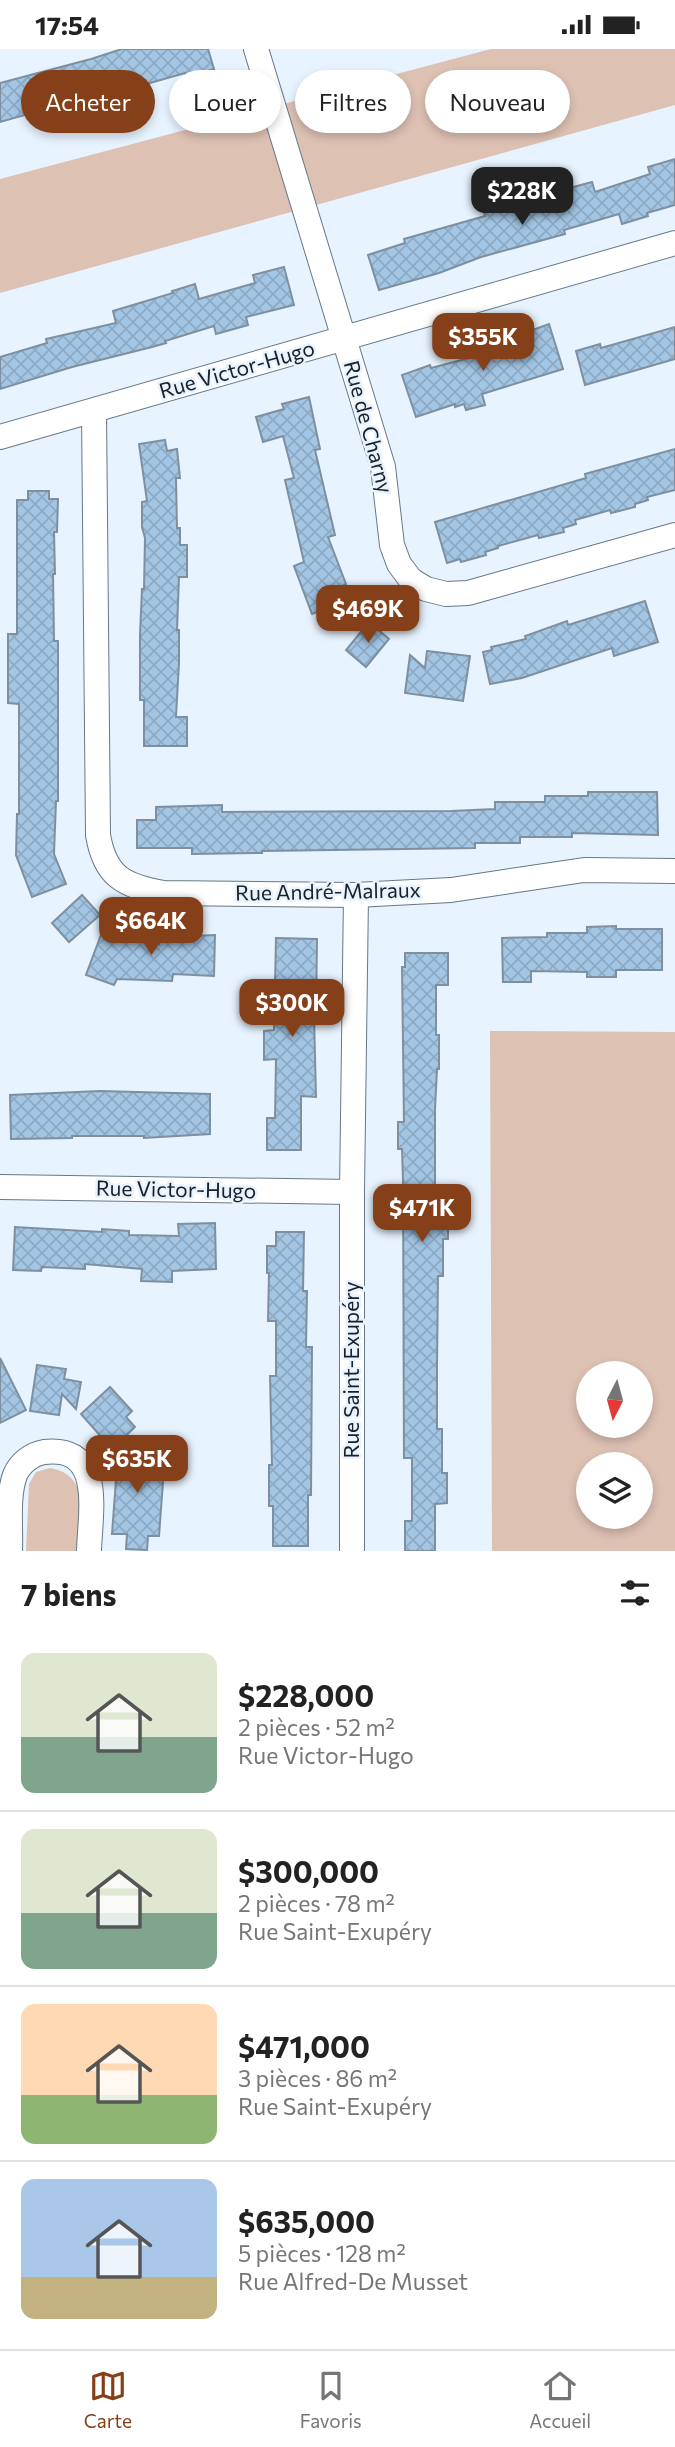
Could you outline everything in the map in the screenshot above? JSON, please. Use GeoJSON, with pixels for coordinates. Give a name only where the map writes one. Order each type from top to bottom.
{"type":"FeatureCollection","features":[{"type":"Feature","properties":{"kind":"street","name":"Rue de Charny"},"geometry":{"type":"LineString","coordinates":[[256,49],[383,467],[392,545],[399,564],[411,580],[426,589],[446,594],[467,593],[675,535]]}},
{"type":"Feature","properties":{"kind":"street","name":"Rue Victor-Hugo"},"geometry":{"type":"LineString","coordinates":[[0,437],[675,243]]}},
{"type":"Feature","properties":{"kind":"street","name":"Rue André-Malraux"},"geometry":{"type":"LineString","coordinates":[[94,411],[98,835],[106,864],[116,875],[145,890],[164,893],[356,895],[451,890],[584,870],[675,871]]}},
{"type":"Feature","properties":{"kind":"street","name":"Rue Saint-Exupéry"},"geometry":{"type":"LineString","coordinates":[[352,1551],[352,1192],[356,895]]}},
{"type":"Feature","properties":{"kind":"street","name":"Rue Victor-Hugo"},"geometry":{"type":"LineString","coordinates":[[0,1187],[352,1192]]}},
{"type":"Feature","properties":{"kind":"street"},"geometry":{"type":"LineString","coordinates":[[10,1551],[12,1485],[16,1471],[38,1453],[52,1451],[78,1458],[85,1467],[90,1482],[89,1551]]}},
{"type":"Feature","properties":{"kind":"shaded area"},"geometry":{"type":"Polygon","coordinates":[[[491,49],[675,49],[675,105],[0,293],[0,179],[174,133],[281,133],[281,105],[295,101],[295,133],[411,133],[411,70],[491,49]]]}},
{"type":"Feature","properties":{"kind":"shaded area"},"geometry":{"type":"Polygon","coordinates":[[[490,1031],[675,1032],[675,1551],[492,1551],[490,1031]]]}},
{"type":"Feature","properties":{"kind":"shaded area"},"geometry":{"type":"Polygon","coordinates":[[[50,1468],[63,1472],[72,1479],[78,1489],[81,1500],[79,1551],[26,1551],[29,1484],[36,1472],[50,1468]]]}},
{"type":"Feature","properties":{"kind":"building"},"geometry":{"type":"Polygon","coordinates":[[[122,49],[208,49],[214,69],[169,70],[169,78],[155,82],[155,70],[49,70],[122,49]]]}},
{"type":"Feature","properties":{"kind":"building"},"geometry":{"type":"Polygon","coordinates":[[[21,77],[21,116],[0,122],[0,83],[21,77]]]}},
{"type":"Feature","properties":{"kind":"building"},"geometry":{"type":"Polygon","coordinates":[[[675,159],[675,205],[622,224],[619,214],[564,230],[565,234],[481,257],[439,273],[379,290],[368,255],[405,243],[404,239],[485,216],[483,209],[513,200],[517,215],[570,200],[566,189],[592,182],[595,192],[650,174],[648,167],[675,159]]]}},
{"type":"Feature","properties":{"kind":"building"},"geometry":{"type":"Polygon","coordinates":[[[284,267],[294,305],[246,317],[248,325],[216,334],[214,326],[165,341],[166,343],[0,389],[0,357],[47,343],[46,339],[116,323],[113,311],[173,293],[172,291],[195,284],[199,299],[255,283],[253,275],[284,267]]]}},
{"type":"Feature","properties":{"kind":"building"},"geometry":{"type":"Polygon","coordinates":[[[549,324],[563,369],[482,394],[485,405],[466,410],[464,404],[455,407],[455,404],[416,417],[402,375],[430,365],[431,368],[488,353],[486,348],[525,336],[524,333],[549,324]]]}},
{"type":"Feature","properties":{"kind":"building"},"geometry":{"type":"Polygon","coordinates":[[[675,327],[675,359],[585,385],[576,351],[600,344],[601,348],[675,327]]]}},
{"type":"Feature","properties":{"kind":"building"},"geometry":{"type":"Polygon","coordinates":[[[309,397],[320,449],[315,450],[335,535],[328,537],[346,584],[342,586],[347,600],[312,614],[294,566],[304,562],[285,480],[294,478],[283,436],[263,442],[256,417],[284,409],[282,404],[309,397]]]}},
{"type":"Feature","properties":{"kind":"building"},"geometry":{"type":"Polygon","coordinates":[[[165,440],[167,451],[177,449],[180,478],[176,478],[177,528],[180,528],[180,545],[187,545],[187,577],[179,577],[176,717],[187,717],[187,746],[144,746],[144,700],[140,700],[145,538],[142,502],[147,501],[139,444],[165,440]]]}},
{"type":"Feature","properties":{"kind":"building"},"geometry":{"type":"Polygon","coordinates":[[[675,449],[675,490],[647,497],[648,500],[635,504],[635,507],[611,513],[610,510],[575,520],[576,524],[563,528],[564,532],[539,538],[538,535],[498,546],[485,552],[486,555],[447,563],[435,522],[586,478],[585,474],[675,449]]]}},
{"type":"Feature","properties":{"kind":"building"},"geometry":{"type":"Polygon","coordinates":[[[28,491],[49,491],[49,499],[58,499],[53,574],[54,641],[58,641],[58,801],[54,854],[66,884],[32,897],[16,855],[19,814],[19,704],[8,703],[8,634],[17,634],[17,500],[28,500],[28,491]]]}},
{"type":"Feature","properties":{"kind":"building"},"geometry":{"type":"Polygon","coordinates":[[[645,601],[658,642],[614,656],[612,648],[522,678],[490,684],[483,652],[492,650],[491,647],[526,639],[525,636],[567,621],[568,625],[645,601]]]}},
{"type":"Feature","properties":{"kind":"building"},"geometry":{"type":"Polygon","coordinates":[[[369,622],[389,639],[366,667],[346,650],[369,622]]]}},
{"type":"Feature","properties":{"kind":"building"},"geometry":{"type":"Polygon","coordinates":[[[427,651],[470,656],[463,701],[405,693],[410,655],[425,668],[427,651]]]}},
{"type":"Feature","properties":{"kind":"building"},"geometry":{"type":"Polygon","coordinates":[[[588,792],[657,792],[658,835],[572,833],[572,837],[520,837],[520,843],[475,843],[475,848],[192,854],[192,848],[137,848],[137,820],[156,820],[156,807],[222,805],[222,812],[451,811],[495,809],[495,802],[545,802],[545,796],[588,796],[588,792]]]}},
{"type":"Feature","properties":{"kind":"building"},"geometry":{"type":"Polygon","coordinates":[[[82,895],[100,915],[69,942],[52,923],[82,895]]]}},
{"type":"Feature","properties":{"kind":"building"},"geometry":{"type":"Polygon","coordinates":[[[105,924],[159,944],[159,937],[215,935],[214,976],[173,974],[172,981],[117,979],[114,985],[86,975],[105,924]]]}},
{"type":"Feature","properties":{"kind":"building"},"geometry":{"type":"Polygon","coordinates":[[[616,926],[616,929],[662,929],[662,970],[616,970],[616,977],[587,977],[587,972],[531,971],[531,982],[503,982],[502,938],[547,937],[547,933],[587,933],[587,927],[616,926]]]}},
{"type":"Feature","properties":{"kind":"building"},"geometry":{"type":"Polygon","coordinates":[[[276,938],[317,939],[314,1016],[316,1097],[301,1096],[301,1150],[267,1150],[267,1118],[275,1118],[276,1059],[264,1060],[264,1031],[274,1030],[276,938]]]}},
{"type":"Feature","properties":{"kind":"building"},"geometry":{"type":"Polygon","coordinates":[[[405,953],[448,953],[448,985],[436,985],[439,1069],[435,1109],[435,1205],[448,1205],[448,1239],[443,1239],[443,1276],[438,1276],[437,1365],[437,1429],[442,1429],[442,1473],[447,1473],[447,1503],[435,1504],[435,1551],[405,1551],[405,1521],[412,1521],[412,1458],[404,1458],[403,1181],[402,1149],[398,1149],[398,1122],[404,1122],[402,967],[405,967],[405,953]]]}},
{"type":"Feature","properties":{"kind":"building"},"geometry":{"type":"Polygon","coordinates":[[[100,1091],[210,1094],[210,1134],[144,1138],[72,1136],[11,1139],[10,1095],[100,1091]]]}},
{"type":"Feature","properties":{"kind":"building"},"geometry":{"type":"Polygon","coordinates":[[[215,1223],[216,1269],[172,1271],[172,1282],[141,1281],[142,1269],[85,1264],[85,1269],[42,1267],[41,1271],[13,1270],[15,1227],[102,1232],[102,1229],[129,1231],[129,1235],[179,1236],[178,1224],[215,1223]]]}},
{"type":"Feature","properties":{"kind":"building"},"geometry":{"type":"Polygon","coordinates":[[[276,1232],[304,1232],[306,1347],[312,1347],[308,1546],[273,1546],[273,1506],[269,1506],[269,1465],[272,1465],[270,1376],[276,1376],[276,1321],[268,1321],[267,1246],[276,1246],[276,1232]]]}},
{"type":"Feature","properties":{"kind":"building"},"geometry":{"type":"Polygon","coordinates":[[[0,1358],[26,1410],[0,1423],[0,1358]]]}},
{"type":"Feature","properties":{"kind":"building"},"geometry":{"type":"Polygon","coordinates":[[[37,1365],[66,1369],[64,1379],[81,1382],[76,1409],[62,1394],[59,1415],[30,1411],[37,1365]]]}},
{"type":"Feature","properties":{"kind":"building"},"geometry":{"type":"Polygon","coordinates":[[[110,1387],[132,1411],[126,1417],[135,1427],[112,1449],[81,1414],[110,1387]]]}},
{"type":"Feature","properties":{"kind":"building"},"geometry":{"type":"Polygon","coordinates":[[[160,1447],[163,1482],[159,1536],[148,1536],[147,1550],[126,1549],[127,1534],[112,1534],[116,1480],[112,1480],[110,1451],[160,1447]]]}}]}
